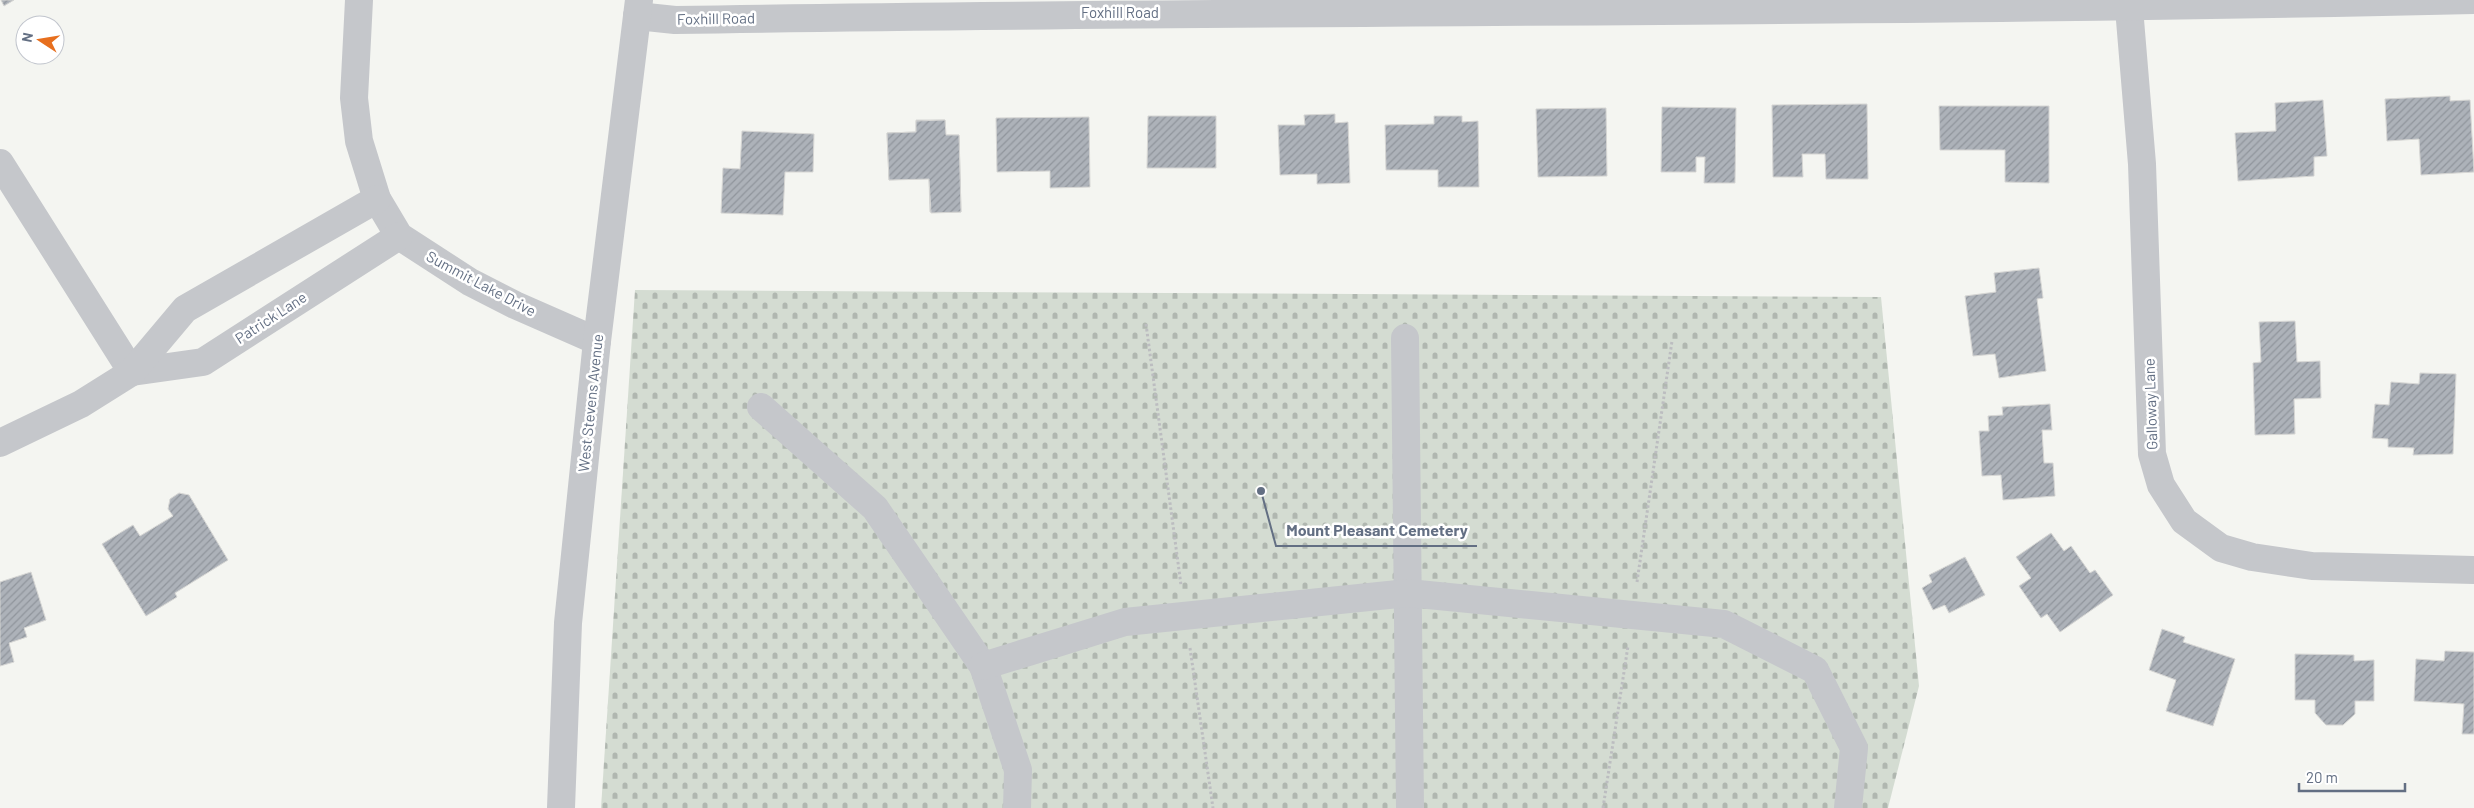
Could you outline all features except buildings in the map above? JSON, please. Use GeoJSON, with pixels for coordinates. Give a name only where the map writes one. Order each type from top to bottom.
{"type":"FeatureCollection","features":[{"type":"Feature","properties":{"kind":"street","name":"Summit Lake Drive"},"geometry":{"type":"LineString","coordinates":[[359,0],[354,98],[358,141],[377,200],[399,236],[470,282],[515,305],[597,341]]}},
{"type":"Feature","properties":{"kind":"street","name":"Foxhill Road"},"geometry":{"type":"LineString","coordinates":[[638,8],[675,20],[1040,14],[2129,8],[2474,0]]}},
{"type":"Feature","properties":{"kind":"street","name":"West Stevens Avenue"},"geometry":{"type":"LineString","coordinates":[[561,808],[568,623],[597,341],[638,8]]}},
{"type":"Feature","properties":{"kind":"street","name":"Galloway Lane"},"geometry":{"type":"LineString","coordinates":[[2129,8],[2142,164],[2152,454],[2161,486],[2184,521],[2221,548],[2252,557],[2312,566],[2474,570]]}},
{"type":"Feature","properties":{"kind":"street"},"geometry":{"type":"LineString","coordinates":[[0,163],[132,372]]}},
{"type":"Feature","properties":{"kind":"street","name":"Patrick Lane"},"geometry":{"type":"LineString","coordinates":[[0,443],[81,404],[132,372],[185,309],[377,200]]}},
{"type":"Feature","properties":{"kind":"street","name":"Patrick Lane"},"geometry":{"type":"LineString","coordinates":[[132,372],[203,362],[399,236]]}},
{"type":"Feature","properties":{"kind":"street"},"geometry":{"type":"LineString","coordinates":[[1405,338],[1410,808]]}},
{"type":"Feature","properties":{"kind":"street"},"geometry":{"type":"LineString","coordinates":[[762,407],[875,508],[983,666],[1018,770],[1017,808]]}},
{"type":"Feature","properties":{"kind":"street"},"geometry":{"type":"LineString","coordinates":[[983,666],[1125,622],[1408,593],[1724,624],[1815,670],[1854,748],[1848,808]]}},
{"type":"Feature","properties":{"kind":"path"},"geometry":{"type":"LineString","coordinates":[[1146,324],[1213,808]]}},
{"type":"Feature","properties":{"kind":"path"},"geometry":{"type":"LineString","coordinates":[[1603,808],[1672,341]]}},
{"type":"Feature","properties":{"kind":"green space"},"geometry":{"type":"Polygon","coordinates":[[[635,290],[1881,297],[1919,686],[1888,808],[601,808],[635,290]]]}},
{"type":"Feature","properties":{"kind":"place","name":"Mount Pleasant Cemetery"},"geometry":{"type":"Point","coordinates":[1261,491]}}]}
